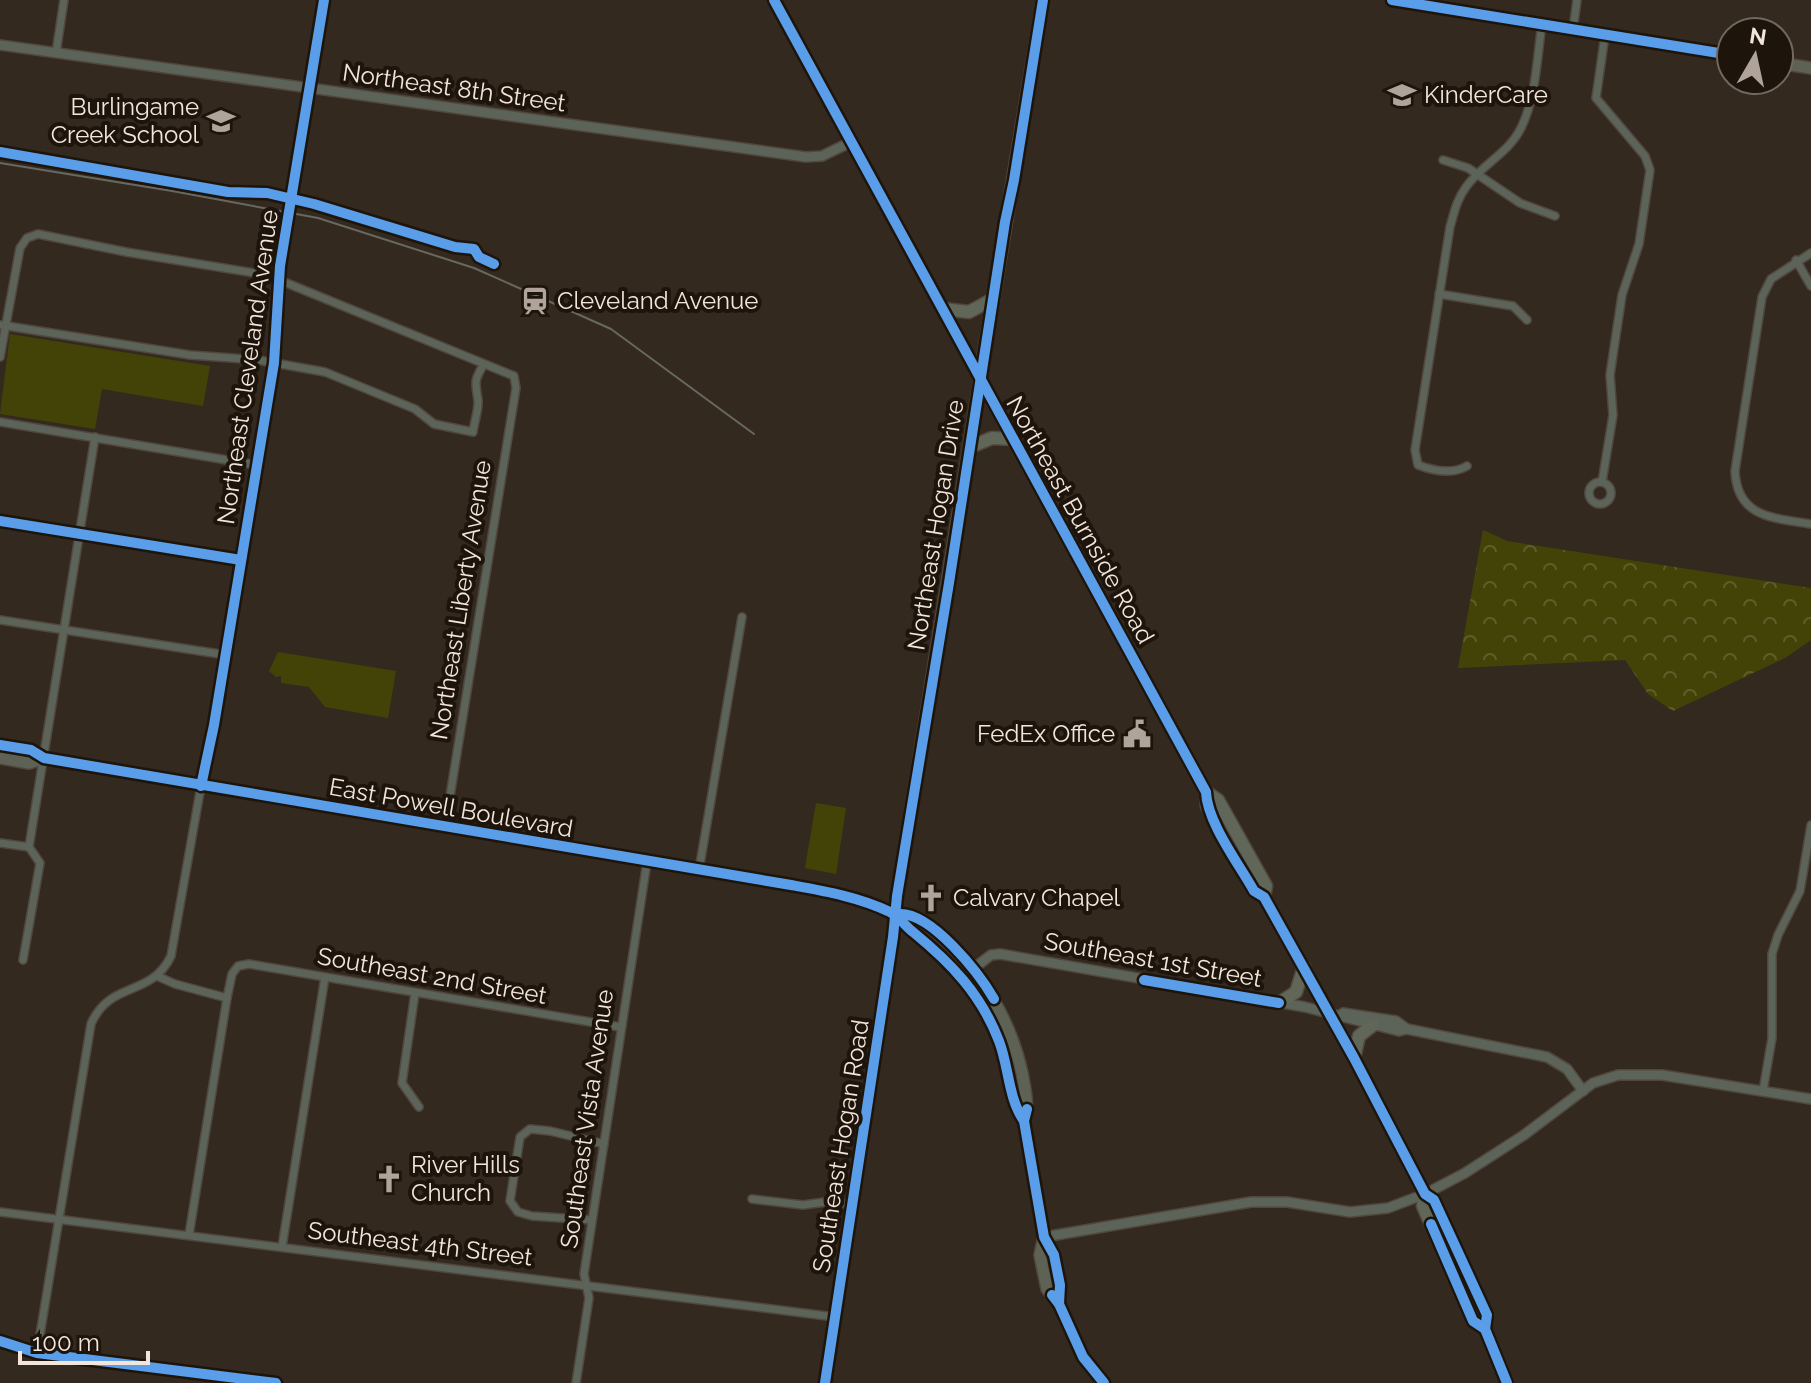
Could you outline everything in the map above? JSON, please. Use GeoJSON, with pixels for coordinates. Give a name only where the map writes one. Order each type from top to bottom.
{"type":"FeatureCollection","features":[{"type":"Feature","properties":{"kind":"highway","name":"Northeast Hogan Drive"},"geometry":{"type":"LineString","coordinates":[[980,378],[1043,0]]}},
{"type":"Feature","properties":{"kind":"highway"},"geometry":{"type":"LineString","coordinates":[[943,309],[969,312],[993,299]]}},
{"type":"Feature","properties":{"kind":"highway","name":"Northeast Burnside Road"},"geometry":{"type":"LineString","coordinates":[[980,378],[1206,792],[1207,806],[1254,891],[1264,897],[1354,1058],[1425,1194],[1423,1206],[1473,1321],[1485,1329],[1507,1383]]}},
{"type":"Feature","properties":{"kind":"highway"},"geometry":{"type":"LineString","coordinates":[[970,447],[992,438],[1014,439]]}},
{"type":"Feature","properties":{"kind":"highway","name":"Northeast Burnside Road"},"geometry":{"type":"LineString","coordinates":[[1206,792],[1218,800],[1257,869],[1266,886],[1264,897]]}},
{"type":"Feature","properties":{"kind":"highway"},"geometry":{"type":"LineString","coordinates":[[1218,826],[1232,839],[1248,867],[1257,869]]}},
{"type":"Feature","properties":{"kind":"highway"},"geometry":{"type":"LineString","coordinates":[[1279,1003],[1296,992],[1304,967]]}},
{"type":"Feature","properties":{"kind":"highway"},"geometry":{"type":"LineString","coordinates":[[1354,1058],[1359,1036],[1373,1025]]}},
{"type":"Feature","properties":{"kind":"main road","name":"Northeast Cleveland Avenue"},"geometry":{"type":"LineString","coordinates":[[201,786],[274,363],[279,280],[324,0]]}},
{"type":"Feature","properties":{"kind":"main road","name":"Northeast Burnside Road"},"geometry":{"type":"LineString","coordinates":[[774,0],[980,378]]}},
{"type":"Feature","properties":{"kind":"main road"},"geometry":{"type":"LineString","coordinates":[[1392,0],[1715,52]]}},
{"type":"Feature","properties":{"kind":"main road","name":"Northeast Hogan Drive"},"geometry":{"type":"LineString","coordinates":[[895,915],[980,378]]}},
{"type":"Feature","properties":{"kind":"main road","name":"East Powell Boulevard"},"geometry":{"type":"LineString","coordinates":[[0,745],[31,750],[44,758],[201,786],[838,894],[895,915],[953,966],[988,1015],[1005,1058],[1015,1109],[1024,1121]]}},
{"type":"Feature","properties":{"kind":"main road","name":"East Powell Boulevard"},"geometry":{"type":"LineString","coordinates":[[0,758],[29,763],[44,758]]}},
{"type":"Feature","properties":{"kind":"main road","name":"East Powell Boulevard"},"geometry":{"type":"LineString","coordinates":[[895,915],[909,914],[930,927],[974,968],[1000,1010],[1021,1069],[1028,1107],[1024,1121],[1044,1237],[1054,1255],[1060,1285],[1059,1304],[1083,1357],[1104,1383]]}},
{"type":"Feature","properties":{"kind":"main road","name":"Southeast Hogan Road"},"geometry":{"type":"LineString","coordinates":[[825,1383],[895,915]]}},
{"type":"Feature","properties":{"kind":"main road"},"geometry":{"type":"LineString","coordinates":[[988,1015],[1000,1010]]}},
{"type":"Feature","properties":{"kind":"street"},"geometry":{"type":"LineString","coordinates":[[56,53],[64,0]]}},
{"type":"Feature","properties":{"kind":"street"},"geometry":{"type":"LineString","coordinates":[[1573,30],[1577,0]]}},
{"type":"Feature","properties":{"kind":"street"},"geometry":{"type":"LineString","coordinates":[[1467,466],[1452,472],[1431,470],[1418,465],[1415,450],[1450,227],[1456,204],[1466,186],[1505,152],[1521,128],[1529,106],[1542,24]]}},
{"type":"Feature","properties":{"kind":"street"},"geometry":{"type":"LineString","coordinates":[[1602,482],[1613,415],[1610,375],[1620,308],[1624,285],[1639,244],[1650,170],[1645,156],[1596,98],[1605,35]]}},
{"type":"Feature","properties":{"kind":"street","name":"Northeast 8th Street"},"geometry":{"type":"LineString","coordinates":[[0,45],[806,157],[822,156],[851,142]]}},
{"type":"Feature","properties":{"kind":"street"},"geometry":{"type":"LineString","coordinates":[[1443,160],[1478,174],[1520,203],[1555,216]]}},
{"type":"Feature","properties":{"kind":"street"},"geometry":{"type":"LineString","coordinates":[[0,357],[2,326],[20,248],[32,234],[43,234],[126,252],[267,275],[484,364],[476,377],[474,391],[478,399],[473,432],[434,424],[415,409],[332,374],[227,356],[190,355],[2,326]]}},
{"type":"Feature","properties":{"kind":"street"},"geometry":{"type":"LineString","coordinates":[[1811,253],[1771,279],[1760,306],[1735,471],[1738,489],[1748,506],[1764,516],[1811,524]]}},
{"type":"Feature","properties":{"kind":"street"},"geometry":{"type":"LineString","coordinates":[[1796,260],[1811,286]]}},
{"type":"Feature","properties":{"kind":"street"},"geometry":{"type":"LineString","coordinates":[[1439,294],[1513,306],[1527,320]]}},
{"type":"Feature","properties":{"kind":"street","name":"Northeast Liberty Avenue"},"geometry":{"type":"LineString","coordinates":[[445,827],[516,379],[484,364]]}},
{"type":"Feature","properties":{"kind":"street"},"geometry":{"type":"LineString","coordinates":[[0,422],[257,465]]}},
{"type":"Feature","properties":{"kind":"street"},"geometry":{"type":"LineString","coordinates":[[23,960],[40,863],[29,847],[95,437]]}},
{"type":"Feature","properties":{"kind":"street"},"geometry":{"type":"LineString","coordinates":[[1740,513],[1748,506]]}},
{"type":"Feature","properties":{"kind":"street"},"geometry":{"type":"LineString","coordinates":[[0,521],[241,560]]}},
{"type":"Feature","properties":{"kind":"street"},"geometry":{"type":"LineString","coordinates":[[699,870],[742,617]]}},
{"type":"Feature","properties":{"kind":"street"},"geometry":{"type":"LineString","coordinates":[[0,620],[226,655]]}},
{"type":"Feature","properties":{"kind":"street"},"geometry":{"type":"LineString","coordinates":[[37,1353],[91,1024],[105,1002],[119,992],[138,987],[157,976],[169,961],[175,944],[201,786]]}},
{"type":"Feature","properties":{"kind":"street"},"geometry":{"type":"LineString","coordinates":[[1763,1091],[1772,1038],[1772,954],[1800,891],[1811,825]]}},
{"type":"Feature","properties":{"kind":"street"},"geometry":{"type":"LineString","coordinates":[[0,843],[29,847]]}},
{"type":"Feature","properties":{"kind":"street","name":"Southeast Vista Avenue"},"geometry":{"type":"LineString","coordinates":[[576,1383],[589,1298],[584,1274],[647,862]]}},
{"type":"Feature","properties":{"kind":"street","name":"Southeast 1st Street"},"geometry":{"type":"LineString","coordinates":[[974,968],[991,955],[1000,954],[1396,1021],[1407,1029],[1547,1057],[1567,1069],[1583,1091]]}},
{"type":"Feature","properties":{"kind":"street","name":"Southeast 2nd Street"},"geometry":{"type":"LineString","coordinates":[[227,998],[232,974],[238,966],[249,964],[620,1027]]}},
{"type":"Feature","properties":{"kind":"street"},"geometry":{"type":"LineString","coordinates":[[157,976],[227,998],[189,1235]]}},
{"type":"Feature","properties":{"kind":"street"},"geometry":{"type":"LineString","coordinates":[[282,1247],[325,977]]}},
{"type":"Feature","properties":{"kind":"street"},"geometry":{"type":"LineString","coordinates":[[415,993],[402,1083],[419,1107]]}},
{"type":"Feature","properties":{"kind":"street","name":"Southeast 1st Street"},"geometry":{"type":"LineString","coordinates":[[1329,1012],[1399,1031],[1407,1029]]}},
{"type":"Feature","properties":{"kind":"street"},"geometry":{"type":"LineString","coordinates":[[1044,1237],[1251,1202],[1287,1202],[1333,1211],[1363,1212],[1388,1208],[1425,1194],[1486,1161],[1607,1077],[1642,1073],[1811,1099]]}},
{"type":"Feature","properties":{"kind":"street"},"geometry":{"type":"LineString","coordinates":[[592,1220],[532,1216],[518,1212],[510,1201],[514,1163],[520,1137],[530,1129],[604,1144]]}},
{"type":"Feature","properties":{"kind":"street"},"geometry":{"type":"LineString","coordinates":[[752,1199],[803,1205],[825,1202],[852,1204]]}},
{"type":"Feature","properties":{"kind":"street","name":"Southeast 4th Street"},"geometry":{"type":"LineString","coordinates":[[0,1212],[835,1317]]}},
{"type":"Feature","properties":{"kind":"street"},"geometry":{"type":"LineString","coordinates":[[0,1341],[37,1353],[276,1383]]}},
{"type":"Feature","properties":{"kind":"green space"},"geometry":{"type":"Polygon","coordinates":[[[10,334],[210,366],[203,406],[102,389],[95,429],[0,414],[10,334]]]}},
{"type":"Feature","properties":{"kind":"green space"},"geometry":{"type":"Polygon","coordinates":[[[1483,530],[1507,541],[1811,588],[1811,640],[1785,658],[1673,711],[1648,694],[1625,660],[1458,668],[1483,530]]]}},
{"type":"Feature","properties":{"kind":"green space"},"geometry":{"type":"Polygon","coordinates":[[[278,652],[396,671],[388,718],[325,707],[309,687],[281,683],[281,676],[276,677],[269,671],[278,652]]]}},
{"type":"Feature","properties":{"kind":"green space"},"geometry":{"type":"Polygon","coordinates":[[[816,803],[846,808],[836,874],[805,868],[816,803]]]}},
{"type":"Feature","properties":{"kind":"tram line"},"geometry":{"type":"LineString","coordinates":[[0,163],[318,218],[474,268],[611,329],[754,434]]}},
{"type":"Feature","properties":{"kind":"cycle path"},"geometry":{"type":"LineString","coordinates":[[201,786],[214,725],[274,363],[280,266],[324,0]]}},
{"type":"Feature","properties":{"kind":"cycle path"},"geometry":{"type":"LineString","coordinates":[[774,0],[1206,792],[1212,816],[1225,843],[1254,891],[1264,897],[1425,1194],[1434,1200],[1487,1315],[1485,1329],[1507,1383]]}},
{"type":"Feature","properties":{"kind":"cycle path"},"geometry":{"type":"LineString","coordinates":[[825,1383],[897,896],[1043,0]]}},
{"type":"Feature","properties":{"kind":"cycle path"},"geometry":{"type":"LineString","coordinates":[[1392,0],[1715,52]]}},
{"type":"Feature","properties":{"kind":"cycle path"},"geometry":{"type":"LineString","coordinates":[[0,152],[228,192],[267,193],[314,204],[455,247],[474,249],[479,257],[494,264]]}},
{"type":"Feature","properties":{"kind":"cycle path"},"geometry":{"type":"LineString","coordinates":[[0,521],[241,560]]}},
{"type":"Feature","properties":{"kind":"cycle path"},"geometry":{"type":"LineString","coordinates":[[0,745],[31,750],[44,758],[791,885],[866,902],[897,916],[964,980],[992,1024],[1015,1102],[1024,1121]]}},
{"type":"Feature","properties":{"kind":"cycle path"},"geometry":{"type":"LineString","coordinates":[[899,914],[912,916],[939,933],[966,960],[994,999]]}},
{"type":"Feature","properties":{"kind":"cycle path"},"geometry":{"type":"LineString","coordinates":[[1144,980],[1279,1003]]}},
{"type":"Feature","properties":{"kind":"cycle path"},"geometry":{"type":"LineString","coordinates":[[1027,1109],[1024,1121],[1044,1237],[1054,1255],[1060,1285],[1059,1304]]}},
{"type":"Feature","properties":{"kind":"cycle path"},"geometry":{"type":"LineString","coordinates":[[1431,1224],[1473,1321],[1485,1329]]}},
{"type":"Feature","properties":{"kind":"cycle path"},"geometry":{"type":"LineString","coordinates":[[1052,1295],[1083,1357],[1104,1383]]}},
{"type":"Feature","properties":{"kind":"cycle path"},"geometry":{"type":"LineString","coordinates":[[0,1341],[37,1353],[276,1383]]}},
{"type":"Feature","properties":{"kind":"place","name":"KinderCare"},"geometry":{"type":"Point","coordinates":[1402,95]}},
{"type":"Feature","properties":{"kind":"place","name":"Burlingame Creek School"},"geometry":{"type":"Point","coordinates":[221,121]}},
{"type":"Feature","properties":{"kind":"place","name":"Cleveland Avenue"},"geometry":{"type":"Point","coordinates":[535,301]}},
{"type":"Feature","properties":{"kind":"place","name":"FedEx Office"},"geometry":{"type":"Point","coordinates":[1137,734]}},
{"type":"Feature","properties":{"kind":"place","name":"Calvary Chapel"},"geometry":{"type":"Point","coordinates":[931,898]}},
{"type":"Feature","properties":{"kind":"place","name":"River Hills Church"},"geometry":{"type":"Point","coordinates":[389,1179]}}]}
